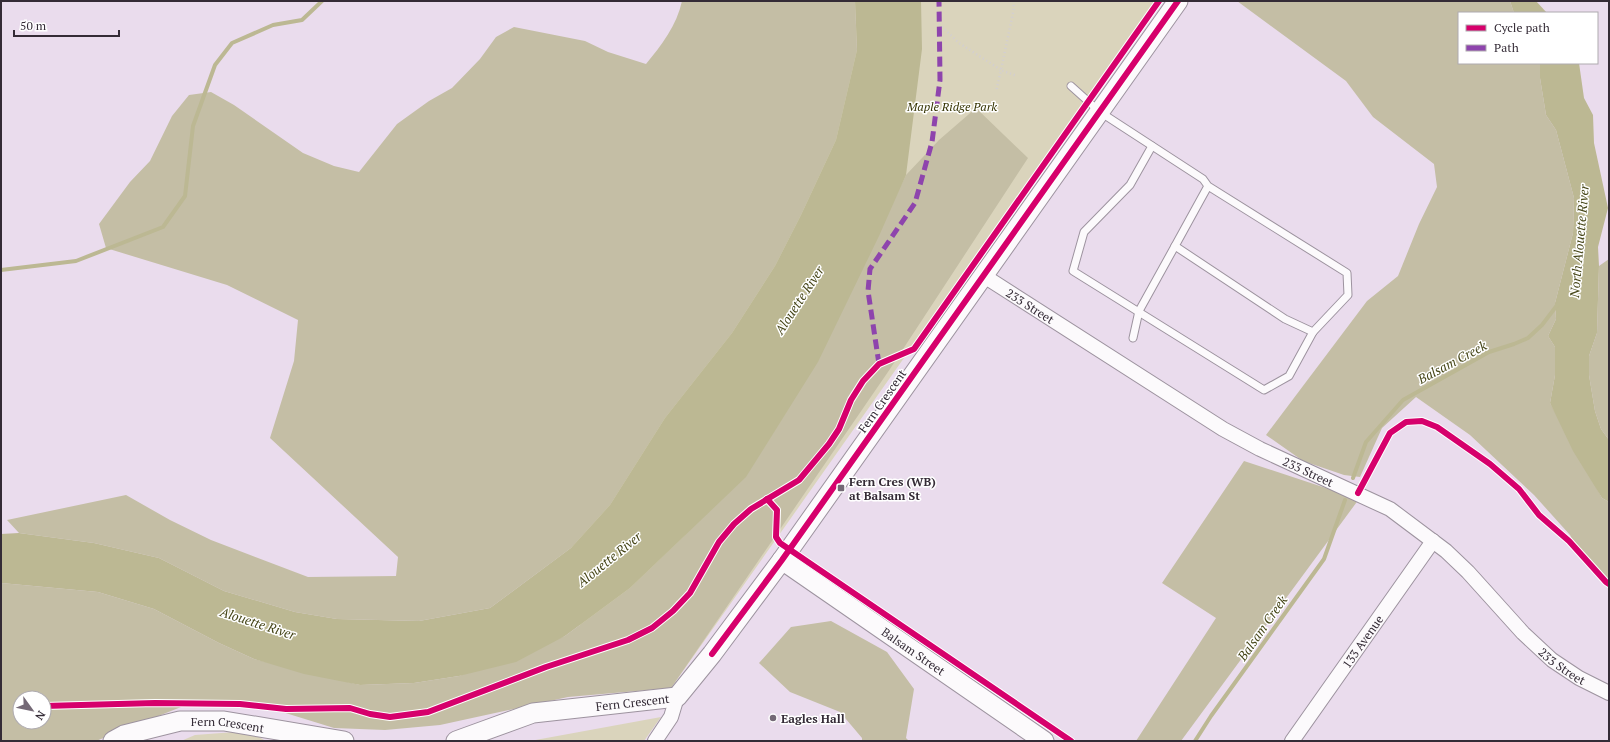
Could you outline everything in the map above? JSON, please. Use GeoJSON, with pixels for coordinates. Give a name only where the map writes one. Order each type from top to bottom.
{"type":"FeatureCollection","features":[{"type":"Feature","properties":{"kind":"street","name":"Fern Crescent"},"geometry":{"type":"LineString","coordinates":[[456,741],[533,713],[677,697],[712,654],[782,560],[1178,1]]}},
{"type":"Feature","properties":{"kind":"street","name":"233 Street"},"geometry":{"type":"LineString","coordinates":[[984,276],[1223,429],[1260,449],[1390,509],[1433,541],[1468,572],[1523,633],[1552,660],[1579,678],[1609,693]]}},
{"type":"Feature","properties":{"kind":"street","name":"133 Avenue"},"geometry":{"type":"LineString","coordinates":[[1292,741],[1433,541]]}},
{"type":"Feature","properties":{"kind":"street","name":"Balsam Street"},"geometry":{"type":"LineString","coordinates":[[782,560],[1044,741]]}},
{"type":"Feature","properties":{"kind":"street"},"geometry":{"type":"LineString","coordinates":[[655,741],[671,717],[677,697]]}},
{"type":"Feature","properties":{"kind":"street","name":"Fern Crescent"},"geometry":{"type":"LineString","coordinates":[[112,741],[124,736],[180,721],[224,721],[344,741]]}},
{"type":"Feature","properties":{"kind":"lane"},"geometry":{"type":"LineString","coordinates":[[1071,86],[1100,112],[1152,146],[1202,179],[1208,186],[1347,273],[1348,295],[1312,332],[1289,376],[1264,390],[1073,271],[1084,232],[1130,185],[1152,146]]}},
{"type":"Feature","properties":{"kind":"lane"},"geometry":{"type":"LineString","coordinates":[[1133,338],[1138,311],[1208,186]]}},
{"type":"Feature","properties":{"kind":"lane"},"geometry":{"type":"LineString","coordinates":[[1175,246],[1285,319],[1312,332]]}},
{"type":"Feature","properties":{"kind":"path"},"geometry":{"type":"LineString","coordinates":[[996,92],[1014,8],[1013,1]]}},
{"type":"Feature","properties":{"kind":"path"},"geometry":{"type":"LineString","coordinates":[[939,24],[959,43],[1001,70],[1017,76]]}},
{"type":"Feature","properties":{"kind":"green space","name":"Maple Ridge Park"},"geometry":{"type":"Polygon","coordinates":[[[855,1],[1156,1],[671,688],[522,585],[571,548],[857,50],[855,1]]]}},
{"type":"Feature","properties":{"kind":"green space"},"geometry":{"type":"Polygon","coordinates":[[[661,717],[644,741],[530,741],[661,717]]]}},
{"type":"Feature","properties":{"kind":"green space"},"geometry":{"type":"Polygon","coordinates":[[[248,731],[266,741],[181,741],[195,735],[248,731]]]}},
{"type":"Feature","properties":{"kind":"shaded area"},"geometry":{"type":"Polygon","coordinates":[[[682,1],[855,1],[857,50],[836,140],[775,266],[732,333],[665,418],[610,505],[571,548],[490,608],[419,621],[337,619],[295,612],[224,591],[159,558],[94,543],[19,533],[7,520],[126,495],[170,520],[211,540],[308,577],[396,576],[398,557],[270,438],[294,361],[298,320],[227,285],[106,248],[99,224],[130,182],[150,161],[172,116],[189,95],[211,92],[234,105],[303,153],[334,166],[359,172],[397,124],[429,101],[452,88],[480,59],[496,37],[514,27],[585,41],[608,52],[646,64],[663,42],[672,27],[680,10],[682,1]]]}},
{"type":"Feature","properties":{"kind":"shaded area"},"geometry":{"type":"Polygon","coordinates":[[[1237,1],[1510,1],[1514,12],[1458,12],[1458,64],[1540,64],[1540,78],[1546,115],[1556,130],[1574,198],[1573,233],[1555,303],[1556,319],[1548,336],[1555,347],[1555,375],[1550,403],[1602,498],[1609,502],[1609,585],[1585,564],[1570,535],[1534,495],[1470,435],[1416,397],[1382,428],[1360,477],[1344,475],[1303,461],[1266,435],[1367,301],[1398,276],[1419,224],[1437,187],[1434,164],[1373,117],[1346,81],[1237,1]]]}},
{"type":"Feature","properties":{"kind":"shaded area"},"geometry":{"type":"Polygon","coordinates":[[[976,108],[1028,158],[890,369],[671,688],[568,697],[440,725],[385,730],[334,728],[247,701],[191,703],[96,741],[1,741],[1,583],[98,592],[154,609],[219,643],[254,659],[360,685],[414,683],[459,676],[565,636],[630,588],[684,536],[877,235],[906,175],[939,140],[976,108]]]}},
{"type":"Feature","properties":{"kind":"shaded area"},"geometry":{"type":"Polygon","coordinates":[[[1609,259],[1609,440],[1601,429],[1595,411],[1589,375],[1589,356],[1597,333],[1599,266],[1609,259]]]}},
{"type":"Feature","properties":{"kind":"shaded area"},"geometry":{"type":"Polygon","coordinates":[[[1244,461],[1359,499],[1181,741],[1136,741],[1216,618],[1162,583],[1244,461]]]}},
{"type":"Feature","properties":{"kind":"shaded area"},"geometry":{"type":"Polygon","coordinates":[[[831,621],[887,652],[914,689],[906,738],[909,741],[862,741],[862,738],[840,712],[790,692],[759,663],[791,627],[831,621]]]}},
{"type":"Feature","properties":{"kind":"water","name":"Alouette River"},"geometry":{"type":"Polygon","coordinates":[[[855,1],[921,1],[922,49],[906,175],[879,236],[818,362],[746,477],[630,588],[565,636],[516,662],[459,676],[414,683],[360,685],[304,674],[254,659],[219,643],[154,609],[98,592],[1,583],[1,534],[19,533],[94,543],[159,558],[224,591],[295,612],[337,619],[419,621],[490,608],[571,548],[610,505],[665,418],[732,333],[775,266],[836,140],[857,50],[855,1]]]}},
{"type":"Feature","properties":{"kind":"water"},"geometry":{"type":"Polygon","coordinates":[[[1510,1],[1536,1],[1546,12],[1514,12],[1510,1]]]}},
{"type":"Feature","properties":{"kind":"water","name":"North Alouette River"},"geometry":{"type":"Polygon","coordinates":[[[1540,64],[1579,64],[1584,98],[1593,115],[1594,143],[1608,208],[1598,247],[1599,266],[1597,333],[1589,356],[1589,375],[1595,411],[1601,429],[1609,440],[1609,502],[1602,498],[1573,451],[1550,403],[1555,375],[1555,347],[1548,336],[1556,319],[1555,303],[1573,233],[1574,198],[1556,130],[1546,115],[1540,78],[1540,64]]]}},
{"type":"Feature","properties":{"kind":"waterway"},"geometry":{"type":"LineString","coordinates":[[1,270],[76,261],[163,227],[185,196],[193,126],[215,65],[232,43],[273,25],[302,20],[322,1]]}},
{"type":"Feature","properties":{"kind":"waterway","name":"Balsam Creek"},"geometry":{"type":"LineString","coordinates":[[1353,478],[1366,442],[1403,400],[1489,352],[1528,338],[1542,325],[1558,304]]}},
{"type":"Feature","properties":{"kind":"waterway","name":"Balsam Creek"},"geometry":{"type":"LineString","coordinates":[[1195,741],[1211,716],[1324,559],[1345,500]]}},
{"type":"Feature","properties":{"kind":"marked path"},"geometry":{"type":"LineString","coordinates":[[879,364],[868,291],[870,269],[915,203],[932,142],[940,80],[939,1]]}},
{"type":"Feature","properties":{"kind":"cycle path"},"geometry":{"type":"LineString","coordinates":[[52,706],[155,703],[240,704],[286,709],[350,708],[370,714],[390,717],[428,712],[546,667],[628,640],[652,628],[673,611],[690,593],[719,542],[734,524],[751,509],[799,480],[829,444],[839,429],[851,400],[863,381],[879,364],[914,349],[1159,1]]}},
{"type":"Feature","properties":{"kind":"cycle path"},"geometry":{"type":"LineString","coordinates":[[712,654],[782,560],[1178,1]]}},
{"type":"Feature","properties":{"kind":"cycle path"},"geometry":{"type":"LineString","coordinates":[[1358,493],[1390,433],[1406,422],[1422,421],[1437,427],[1490,464],[1519,489],[1539,515],[1569,541],[1609,584]]}},
{"type":"Feature","properties":{"kind":"cycle path"},"geometry":{"type":"LineString","coordinates":[[767,499],[777,510],[776,537],[780,543],[1071,741]]}},
{"type":"Feature","properties":{"kind":"place","name":"Fern Cres (WB) at Balsam St"},"geometry":{"type":"Point","coordinates":[841,488]}},
{"type":"Feature","properties":{"kind":"place","name":"Eagles Hall"},"geometry":{"type":"Point","coordinates":[773,718]}}]}
